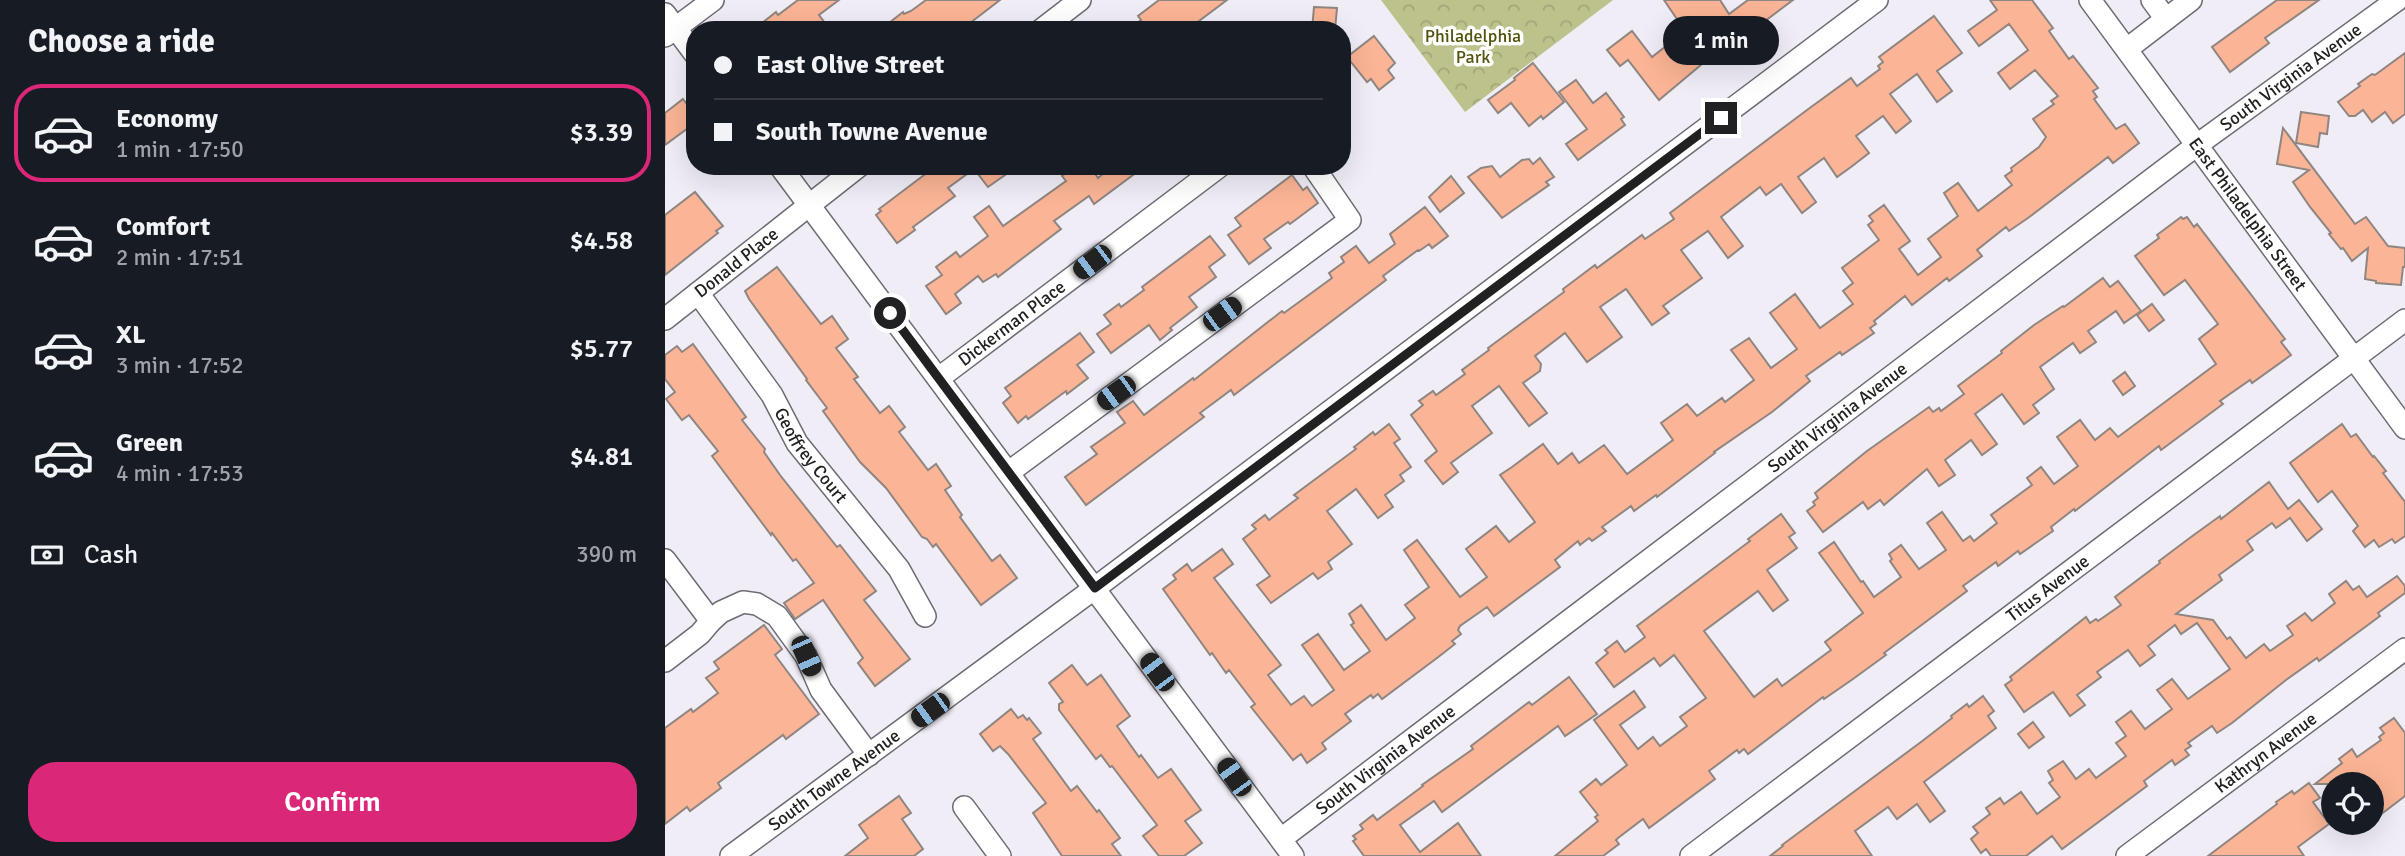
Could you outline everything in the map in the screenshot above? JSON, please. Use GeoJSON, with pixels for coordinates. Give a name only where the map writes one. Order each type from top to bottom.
{"type":"FeatureCollection","features":[{"type":"Feature","properties":{"kind":"street"},"geometry":{"type":"LineString","coordinates":[[686,44],[669,26],[713,0]]}},
{"type":"Feature","properties":{"kind":"street"},"geometry":{"type":"LineString","coordinates":[[1053,21],[1080,0]]}},
{"type":"Feature","properties":{"kind":"street","name":"South Towne Avenue"},"geometry":{"type":"LineString","coordinates":[[731,856],[1095,588],[1877,0]]}},
{"type":"Feature","properties":{"kind":"street","name":"East Philadelphia Street"},"geometry":{"type":"LineString","coordinates":[[2091,0],[2405,428]]}},
{"type":"Feature","properties":{"kind":"street"},"geometry":{"type":"LineString","coordinates":[[2152,0],[2166,19]]}},
{"type":"Feature","properties":{"kind":"street"},"geometry":{"type":"LineString","coordinates":[[2127,49],[2191,0]]}},
{"type":"Feature","properties":{"kind":"street","name":"South Virginia Avenue"},"geometry":{"type":"LineString","coordinates":[[1287,848],[2197,145],[2397,0]]}},
{"type":"Feature","properties":{"kind":"street"},"geometry":{"type":"LineString","coordinates":[[787,175],[1287,848]]}},
{"type":"Feature","properties":{"kind":"street","name":"Donald Place"},"geometry":{"type":"LineString","coordinates":[[665,319],[847,175]]}},
{"type":"Feature","properties":{"kind":"street","name":"Dickerman Place"},"geometry":{"type":"LineString","coordinates":[[939,378],[1208,175]]}},
{"type":"Feature","properties":{"kind":"street"},"geometry":{"type":"LineString","coordinates":[[1009,472],[1350,220],[1319,175]]}},
{"type":"Feature","properties":{"kind":"street","name":"Geoffrey Court"},"geometry":{"type":"LineString","coordinates":[[698,293],[772,395],[797,443],[899,569],[925,616]]}},
{"type":"Feature","properties":{"kind":"street","name":"Titus Avenue"},"geometry":{"type":"LineString","coordinates":[[1691,856],[2405,320]]}},
{"type":"Feature","properties":{"kind":"street"},"geometry":{"type":"LineString","coordinates":[[665,560],[711,621]]}},
{"type":"Feature","properties":{"kind":"street"},"geometry":{"type":"LineString","coordinates":[[665,662],[700,634],[721,612],[743,602],[757,604],[777,616],[806,656],[821,690],[869,755]]}},
{"type":"Feature","properties":{"kind":"street","name":"Kathryn Avenue"},"geometry":{"type":"LineString","coordinates":[[2127,856],[2405,649]]}},
{"type":"Feature","properties":{"kind":"street"},"geometry":{"type":"LineString","coordinates":[[964,807],[1000,856]]}},
{"type":"Feature","properties":{"kind":"green space","name":"Philadelphia Park"},"geometry":{"type":"Polygon","coordinates":[[[1381,0],[1613,0],[1465,112],[1381,0]]]}},
{"type":"Feature","properties":{"kind":"building"},"geometry":{"type":"Polygon","coordinates":[[[798,0],[839,0],[819,15],[824,21],[764,21],[776,12],[778,15],[798,0]]]}},
{"type":"Feature","properties":{"kind":"building"},"geometry":{"type":"Polygon","coordinates":[[[926,0],[1000,0],[973,21],[892,21],[903,12],[904,14],[926,0]]]}},
{"type":"Feature","properties":{"kind":"building"},"geometry":{"type":"Polygon","coordinates":[[[1159,0],[1227,0],[1199,21],[1140,21],[1138,16],[1159,0]]]}},
{"type":"Feature","properties":{"kind":"building"},"geometry":{"type":"Polygon","coordinates":[[[1664,0],[1720,0],[1729,14],[1748,0],[1793,0],[1724,52],[1723,50],[1715,56],[1714,54],[1659,100],[1628,60],[1620,66],[1607,50],[1632,31],[1652,57],[1685,31],[1664,0]]]}},
{"type":"Feature","properties":{"kind":"building"},"geometry":{"type":"Polygon","coordinates":[[[1990,0],[2032,0],[2053,28],[2049,31],[2069,59],[2073,56],[2098,88],[2093,91],[2097,97],[2094,99],[2116,129],[2125,124],[2139,143],[2113,163],[2108,157],[2009,231],[2006,227],[1977,250],[1982,256],[1949,281],[1947,278],[1912,305],[1905,296],[1874,321],[1876,324],[1870,328],[1874,333],[1842,355],[1840,352],[1806,376],[1810,381],[1772,412],[1714,452],[1657,497],[1656,495],[1634,511],[1631,506],[1602,527],[1606,531],[1592,541],[1589,538],[1580,545],[1578,541],[1555,560],[1560,567],[1494,616],[1487,607],[1460,626],[1458,630],[1461,634],[1452,641],[1455,644],[1437,658],[1382,699],[1378,694],[1373,698],[1371,695],[1345,714],[1351,721],[1322,743],[1326,749],[1307,763],[1301,754],[1293,760],[1251,707],[1255,704],[1229,670],[1226,673],[1212,653],[1210,655],[1163,589],[1176,579],[1173,575],[1187,564],[1192,571],[1222,549],[1233,564],[1214,578],[1281,665],[1268,675],[1291,705],[1304,696],[1312,706],[1334,690],[1302,645],[1318,634],[1344,670],[1370,651],[1351,625],[1354,623],[1349,614],[1361,605],[1386,640],[1415,618],[1405,605],[1429,587],[1404,550],[1417,540],[1460,597],[1487,577],[1466,549],[1496,526],[1509,542],[1535,522],[1500,475],[1543,444],[1558,464],[1572,453],[1579,463],[1604,445],[1627,474],[1673,440],[1661,423],[1687,404],[1697,416],[1722,398],[1725,402],[1754,380],[1731,350],[1749,338],[1771,368],[1797,349],[1770,313],[1795,294],[1820,328],[1853,304],[1843,291],[1853,283],[1842,268],[1879,240],[1868,225],[1873,221],[1869,216],[1884,205],[1910,241],[1899,249],[1918,275],[1941,257],[1928,239],[1958,216],[1944,193],[1958,183],[1978,211],[2012,185],[2005,176],[2012,171],[2011,168],[2039,147],[2046,137],[2033,119],[2054,104],[2051,101],[2058,96],[2035,70],[2010,89],[1998,73],[2028,50],[2009,24],[1979,46],[1968,31],[1997,10],[1990,0]]]}},
{"type":"Feature","properties":{"kind":"building"},"geometry":{"type":"Polygon","coordinates":[[[2277,0],[2319,0],[2265,38],[2269,43],[2230,72],[2212,47],[2277,0]]]}},
{"type":"Feature","properties":{"kind":"building"},"geometry":{"type":"Polygon","coordinates":[[[1314,7],[1337,8],[1336,21],[1313,21],[1314,7]]]}},
{"type":"Feature","properties":{"kind":"building"},"geometry":{"type":"Polygon","coordinates":[[[1934,16],[1962,53],[1937,71],[1952,91],[1937,102],[1917,74],[1890,94],[1911,121],[1896,133],[1883,116],[1856,136],[1869,153],[1837,177],[1824,158],[1798,177],[1816,202],[1802,213],[1781,184],[1766,195],[1760,187],[1721,217],[1743,246],[1728,258],[1708,231],[1681,250],[1702,278],[1663,306],[1669,313],[1652,325],[1626,289],[1600,307],[1622,337],[1587,362],[1565,333],[1535,356],[1541,364],[1540,371],[1523,383],[1547,413],[1529,426],[1499,386],[1472,406],[1492,433],[1451,463],[1458,472],[1443,484],[1425,461],[1437,451],[1411,415],[1423,405],[1419,401],[1433,391],[1436,395],[1465,374],[1462,370],[1489,350],[1488,348],[1564,292],[1563,289],[1595,265],[1597,268],[1642,235],[1645,239],[1674,219],[1670,213],[1851,78],[1857,86],[1880,69],[1878,66],[1883,62],[1879,57],[1934,16]]]}},
{"type":"Feature","properties":{"kind":"building"},"geometry":{"type":"Polygon","coordinates":[[[1374,36],[1395,63],[1388,70],[1394,78],[1379,90],[1371,79],[1367,82],[1351,62],[1351,54],[1374,36]]]}},
{"type":"Feature","properties":{"kind":"building"},"geometry":{"type":"Polygon","coordinates":[[[2405,53],[2405,114],[2393,123],[2385,112],[2372,122],[2363,110],[2355,116],[2349,116],[2338,102],[2360,86],[2358,84],[2405,53]]]}},
{"type":"Feature","properties":{"kind":"building"},"geometry":{"type":"Polygon","coordinates":[[[1533,63],[1564,102],[1543,119],[1541,116],[1529,126],[1511,103],[1498,113],[1488,100],[1533,63]]]}},
{"type":"Feature","properties":{"kind":"building"},"geometry":{"type":"Polygon","coordinates":[[[1576,80],[1593,103],[1606,93],[1624,117],[1621,119],[1625,125],[1578,160],[1566,144],[1587,129],[1559,92],[1576,80]]]}},
{"type":"Feature","properties":{"kind":"building"},"geometry":{"type":"Polygon","coordinates":[[[683,99],[686,103],[686,130],[665,145],[665,113],[683,99]]]}},
{"type":"Feature","properties":{"kind":"building"},"geometry":{"type":"Polygon","coordinates":[[[2301,112],[2329,116],[2327,134],[2320,133],[2318,147],[2296,143],[2301,112]]]}},
{"type":"Feature","properties":{"kind":"building"},"geometry":{"type":"Polygon","coordinates":[[[2283,128],[2355,224],[2366,217],[2388,246],[2405,248],[2401,285],[2376,283],[2365,279],[2368,248],[2352,261],[2329,234],[2331,233],[2293,182],[2309,170],[2277,164],[2283,128]]]}},
{"type":"Feature","properties":{"kind":"building"},"geometry":{"type":"Polygon","coordinates":[[[1540,158],[1554,177],[1546,182],[1549,185],[1502,218],[1468,177],[1481,168],[1492,166],[1500,177],[1522,160],[1529,159],[1533,164],[1540,158]]]}},
{"type":"Feature","properties":{"kind":"building"},"geometry":{"type":"Polygon","coordinates":[[[924,175],[966,175],[948,188],[955,196],[913,227],[915,230],[897,243],[876,215],[881,211],[879,209],[924,175]]]}},
{"type":"Feature","properties":{"kind":"building"},"geometry":{"type":"Polygon","coordinates":[[[979,175],[1005,175],[988,187],[979,175]]]}},
{"type":"Feature","properties":{"kind":"building"},"geometry":{"type":"Polygon","coordinates":[[[1096,175],[1098,178],[1102,175],[1133,175],[1094,204],[1089,196],[1054,221],[1061,229],[998,277],[996,274],[983,282],[978,276],[955,294],[961,303],[946,314],[926,286],[942,275],[936,267],[956,252],[960,257],[988,236],[974,217],[989,206],[1003,226],[1066,181],[1062,176],[1096,175]]]}},
{"type":"Feature","properties":{"kind":"building"},"geometry":{"type":"Polygon","coordinates":[[[1292,175],[1303,190],[1307,187],[1318,203],[1264,239],[1271,248],[1249,264],[1228,235],[1241,226],[1235,218],[1292,175]]]}},
{"type":"Feature","properties":{"kind":"building"},"geometry":{"type":"Polygon","coordinates":[[[1451,176],[1464,193],[1440,212],[1429,197],[1451,176]]]}},
{"type":"Feature","properties":{"kind":"building"},"geometry":{"type":"Polygon","coordinates":[[[695,192],[723,226],[716,231],[718,233],[665,275],[665,215],[695,192]]]}},
{"type":"Feature","properties":{"kind":"building"},"geometry":{"type":"Polygon","coordinates":[[[1425,207],[1448,236],[1432,248],[1429,244],[1418,250],[1383,276],[1386,280],[1234,395],[1231,390],[1200,413],[1204,417],[1086,505],[1065,477],[1097,454],[1091,447],[1125,423],[1117,412],[1133,401],[1144,415],[1193,378],[1194,380],[1282,311],[1284,313],[1332,278],[1329,273],[1344,262],[1341,257],[1356,246],[1369,263],[1395,244],[1390,234],[1425,207]]]}},
{"type":"Feature","properties":{"kind":"building"},"geometry":{"type":"Polygon","coordinates":[[[2181,217],[2187,217],[2194,227],[2197,224],[2285,339],[2281,342],[2291,355],[2252,383],[2250,380],[2220,401],[2223,404],[2161,450],[2159,446],[2051,527],[2053,531],[1998,566],[1996,562],[1963,586],[1967,591],[1884,653],[1886,655],[1824,699],[1823,697],[1748,754],[1744,749],[1739,753],[1737,750],[1709,771],[1715,779],[1649,828],[1643,819],[1618,838],[1616,840],[1619,844],[1603,856],[1555,856],[1598,821],[1595,817],[1598,815],[1580,792],[1596,779],[1601,785],[1627,765],[1594,720],[1634,691],[1645,707],[1620,725],[1638,749],[1653,737],[1660,746],[1687,726],[1680,717],[1706,698],[1674,655],[1660,666],[1654,658],[1614,687],[1596,663],[1608,653],[1605,650],[1617,641],[1625,652],[1645,637],[1637,626],[1750,541],[1748,539],[1781,514],[1795,533],[1789,537],[1797,548],[1767,570],[1788,600],[1773,611],[1758,591],[1704,631],[1754,697],[1777,679],[1782,686],[1831,650],[1825,642],[1863,613],[1819,553],[1834,542],[1874,597],[1901,577],[1890,561],[1892,559],[1889,554],[1901,545],[1919,569],[1946,550],[1927,523],[1942,512],[1963,541],[1970,536],[1974,541],[1997,523],[1991,515],[2032,485],[2027,478],[2041,467],[2054,484],[2078,466],[2057,437],[2080,420],[2095,440],[2110,428],[2118,437],[2216,364],[2199,339],[2218,324],[2185,280],[2164,295],[2135,256],[2181,217]]]}},
{"type":"Feature","properties":{"kind":"building"},"geometry":{"type":"Polygon","coordinates":[[[1210,236],[1225,255],[1209,267],[1216,277],[1189,297],[1197,307],[1170,328],[1172,330],[1160,340],[1149,325],[1111,353],[1097,334],[1111,324],[1104,315],[1119,304],[1121,307],[1144,290],[1142,287],[1210,236]]]}},
{"type":"Feature","properties":{"kind":"building"},"geometry":{"type":"Polygon","coordinates":[[[777,267],[821,324],[832,316],[848,339],[836,348],[858,377],[854,379],[880,413],[889,406],[905,427],[899,432],[928,470],[936,464],[951,486],[945,490],[962,515],[960,517],[992,561],[1000,555],[1017,578],[981,605],[936,544],[933,547],[922,537],[886,488],[860,462],[823,411],[827,408],[749,299],[745,291],[777,267]]]}},
{"type":"Feature","properties":{"kind":"building"},"geometry":{"type":"Polygon","coordinates":[[[2103,278],[2110,287],[2118,281],[2141,311],[2124,323],[2116,311],[2088,331],[2096,342],[2080,353],[2073,343],[2040,367],[2054,389],[2033,405],[2039,413],[2024,424],[2002,394],[1975,414],[1997,444],[1982,455],[1971,440],[1945,460],[1955,475],[1939,486],[1927,469],[1884,505],[1880,500],[1868,509],[1863,502],[1823,532],[1807,511],[1815,505],[1813,502],[1818,498],[1815,493],[1867,451],[1929,407],[1933,412],[1939,408],[1941,411],[1964,394],[1958,386],[2034,325],[2103,278]]]}},
{"type":"Feature","properties":{"kind":"building"},"geometry":{"type":"Polygon","coordinates":[[[2152,304],[2164,320],[2149,331],[2137,315],[2152,304]]]}},
{"type":"Feature","properties":{"kind":"building"},"geometry":{"type":"Polygon","coordinates":[[[1080,333],[1094,352],[1077,365],[1088,378],[1067,394],[1066,391],[1028,419],[1026,416],[1018,423],[1003,403],[1011,396],[1005,388],[1080,333]]]}},
{"type":"Feature","properties":{"kind":"building"},"geometry":{"type":"Polygon","coordinates":[[[693,344],[746,417],[742,420],[765,449],[764,452],[780,475],[876,591],[864,600],[910,659],[875,686],[858,663],[863,658],[823,600],[795,619],[784,603],[814,583],[796,559],[793,561],[772,533],[771,535],[712,456],[718,451],[689,415],[682,420],[666,399],[675,392],[665,379],[665,355],[677,346],[682,352],[693,344]]]}},
{"type":"Feature","properties":{"kind":"building"},"geometry":{"type":"Polygon","coordinates":[[[2125,372],[2135,386],[2123,395],[2113,381],[2125,372]]]}},
{"type":"Feature","properties":{"kind":"building"},"geometry":{"type":"Polygon","coordinates":[[[1389,424],[1400,439],[1394,443],[1411,467],[1400,475],[1404,481],[1385,495],[1393,507],[1378,518],[1356,489],[1327,511],[1352,544],[1328,562],[1332,569],[1318,579],[1313,573],[1271,603],[1257,585],[1270,576],[1243,539],[1256,529],[1252,525],[1265,515],[1269,520],[1298,498],[1294,495],[1356,449],[1354,447],[1373,432],[1375,435],[1389,424]]]}},
{"type":"Feature","properties":{"kind":"building"},"geometry":{"type":"Polygon","coordinates":[[[2342,424],[2351,437],[2356,434],[2374,456],[2405,502],[2405,536],[2395,543],[2392,539],[2379,547],[2374,540],[2365,547],[2353,531],[2358,526],[2332,491],[2318,502],[2290,463],[2342,424]]]}},
{"type":"Feature","properties":{"kind":"building"},"geometry":{"type":"Polygon","coordinates":[[[2269,482],[2288,509],[2299,500],[2322,529],[2307,541],[2290,518],[2276,528],[2272,523],[2247,541],[2253,550],[2219,575],[2222,580],[2176,614],[2213,620],[2246,658],[2264,644],[2270,651],[2293,635],[2287,626],[2305,613],[2312,621],[2335,603],[2329,594],[2346,581],[2353,590],[2359,586],[2367,597],[2397,576],[2405,586],[2405,593],[2378,613],[2380,616],[2319,661],[2317,658],[2286,680],[2232,723],[2217,733],[2212,726],[2188,743],[2191,746],[2185,750],[2189,755],[2175,765],[2172,760],[2144,781],[2147,786],[2062,849],[2052,836],[2026,856],[1991,856],[1986,849],[1981,853],[1971,839],[1978,833],[1973,827],[1990,814],[1986,808],[2000,798],[2004,804],[2021,792],[2037,814],[2060,797],[2049,783],[2053,780],[2048,771],[2063,761],[2076,779],[2089,769],[2096,778],[2126,756],[2116,743],[2126,736],[2116,722],[2131,711],[2145,729],[2172,709],[2157,690],[2172,679],[2188,699],[2230,669],[2197,623],[2181,634],[2175,625],[2148,646],[2155,655],[2140,666],[2128,650],[2097,672],[2101,677],[2077,695],[2085,705],[2070,716],[2053,692],[2024,712],[2005,685],[2012,680],[2010,677],[2086,617],[2090,623],[2096,619],[2098,621],[2121,605],[2115,597],[2191,537],[2220,516],[2221,519],[2269,482]]]}},
{"type":"Feature","properties":{"kind":"building"},"geometry":{"type":"Polygon","coordinates":[[[764,625],[782,649],[775,655],[819,714],[786,739],[783,735],[718,783],[721,788],[690,811],[687,807],[665,824],[665,728],[718,693],[706,678],[719,669],[714,662],[764,625]]]}},
{"type":"Feature","properties":{"kind":"building"},"geometry":{"type":"Polygon","coordinates":[[[1072,665],[1087,685],[1101,675],[1130,716],[1117,726],[1139,757],[1141,755],[1158,778],[1171,769],[1201,810],[1185,821],[1202,843],[1184,856],[1159,856],[1143,836],[1157,825],[1112,766],[1110,767],[1101,755],[1096,759],[1059,710],[1059,704],[1063,702],[1049,683],[1072,665]]]}},
{"type":"Feature","properties":{"kind":"building"},"geometry":{"type":"Polygon","coordinates":[[[1569,677],[1597,714],[1565,736],[1558,726],[1442,812],[1434,801],[1400,825],[1420,852],[1458,823],[1481,856],[1364,856],[1353,841],[1356,839],[1353,836],[1363,829],[1360,825],[1373,815],[1377,820],[1473,749],[1471,746],[1529,702],[1532,705],[1569,677]]]}},
{"type":"Feature","properties":{"kind":"building"},"geometry":{"type":"Polygon","coordinates":[[[1983,696],[1994,711],[1988,716],[1996,728],[1924,782],[1945,811],[1930,822],[1917,804],[1897,819],[1888,807],[1855,831],[1872,856],[1770,856],[1921,742],[1952,718],[1951,716],[1983,696]]]}},
{"type":"Feature","properties":{"kind":"building"},"geometry":{"type":"Polygon","coordinates":[[[1011,709],[1018,718],[1023,715],[1027,720],[1029,718],[1041,733],[1033,739],[1071,791],[1077,786],[1120,838],[1112,844],[1121,856],[1062,856],[1033,813],[1046,803],[1008,754],[1000,746],[993,751],[980,734],[1011,709]]]}},
{"type":"Feature","properties":{"kind":"building"},"geometry":{"type":"Polygon","coordinates":[[[2394,718],[2405,733],[2405,796],[2384,812],[2384,772],[2330,772],[2342,763],[2339,759],[2352,749],[2357,757],[2381,740],[2379,737],[2384,733],[2380,728],[2394,718]]]}},
{"type":"Feature","properties":{"kind":"building"},"geometry":{"type":"Polygon","coordinates":[[[2033,722],[2044,737],[2029,748],[2018,734],[2033,722]]]}},
{"type":"Feature","properties":{"kind":"building"},"geometry":{"type":"Polygon","coordinates":[[[2309,783],[2320,798],[2313,802],[2321,813],[2321,830],[2298,847],[2304,856],[2208,856],[2277,804],[2276,802],[2292,791],[2294,794],[2309,783]]]}},
{"type":"Feature","properties":{"kind":"building"},"geometry":{"type":"Polygon","coordinates":[[[899,796],[911,813],[902,819],[923,849],[914,856],[845,856],[868,838],[859,825],[899,796]]]}},
{"type":"Feature","properties":{"kind":"route"},"geometry":{"type":"LineString","coordinates":[[890,313],[1095,588],[1721,118]]}}]}
